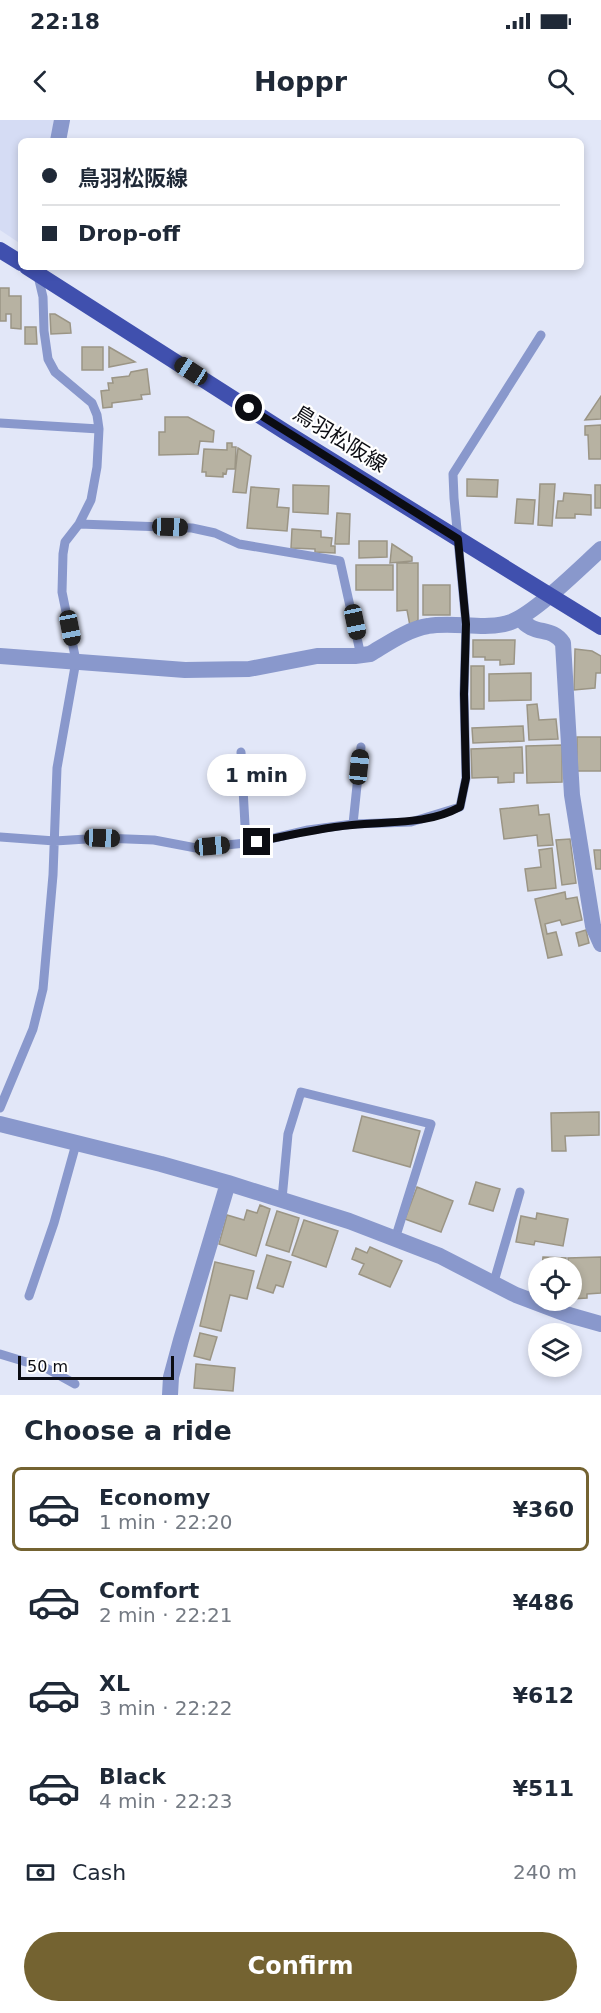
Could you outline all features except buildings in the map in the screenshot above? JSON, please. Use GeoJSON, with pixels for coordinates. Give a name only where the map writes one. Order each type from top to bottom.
{"type":"FeatureCollection","features":[{"type":"Feature","properties":{"kind":"main road"},"geometry":{"type":"LineString","coordinates":[[0,250],[18,261]]}},
{"type":"Feature","properties":{"kind":"main road","name":"鳥羽松阪線"},"geometry":{"type":"LineString","coordinates":[[36,270],[287,433],[601,627]]}},
{"type":"Feature","properties":{"kind":"street"},"geometry":{"type":"LineString","coordinates":[[59,138],[62,120]]}},
{"type":"Feature","properties":{"kind":"street"},"geometry":{"type":"LineString","coordinates":[[0,656],[185,670],[249,669],[317,656],[362,656],[421,627],[466,624],[499,625],[520,618],[601,549]]}},
{"type":"Feature","properties":{"kind":"street"},"geometry":{"type":"LineString","coordinates":[[520,618],[530,628],[556,635],[563,643],[572,795],[593,926],[601,944]]}},
{"type":"Feature","properties":{"kind":"street"},"geometry":{"type":"LineString","coordinates":[[0,1124],[161,1164],[349,1221],[461,1266],[493,1285],[569,1315],[601,1324]]}},
{"type":"Feature","properties":{"kind":"street"},"geometry":{"type":"LineString","coordinates":[[170,1395],[171,1377],[181,1340],[228,1183]]}},
{"type":"Feature","properties":{"kind":"lane"},"geometry":{"type":"LineString","coordinates":[[0,1108],[33,1029],[44,989],[55,841],[54,802],[57,768],[76,661],[62,592],[65,542],[79,524],[91,500],[95,484],[99,429],[97,415],[92,404],[55,372],[48,359],[43,297],[34,270]]}},
{"type":"Feature","properties":{"kind":"lane"},"geometry":{"type":"LineString","coordinates":[[0,837],[55,841],[123,838],[154,840],[196,848],[246,843],[308,830],[353,824],[411,822],[460,807],[466,778],[464,694],[466,624],[453,474],[541,335]]}},
{"type":"Feature","properties":{"kind":"lane"},"geometry":{"type":"LineString","coordinates":[[0,423],[99,429]]}},
{"type":"Feature","properties":{"kind":"lane"},"geometry":{"type":"LineString","coordinates":[[79,524],[192,528],[215,533],[239,544],[340,561],[362,656]]}},
{"type":"Feature","properties":{"kind":"lane"},"geometry":{"type":"LineString","coordinates":[[353,824],[361,747]]}},
{"type":"Feature","properties":{"kind":"lane"},"geometry":{"type":"LineString","coordinates":[[241,752],[246,843]]}},
{"type":"Feature","properties":{"kind":"lane"},"geometry":{"type":"LineString","coordinates":[[282,1199],[288,1134],[301,1092],[431,1124],[395,1239]]}},
{"type":"Feature","properties":{"kind":"lane"},"geometry":{"type":"LineString","coordinates":[[28,1296],[54,1223],[76,1144]]}},
{"type":"Feature","properties":{"kind":"lane"},"geometry":{"type":"LineString","coordinates":[[493,1285],[520,1192]]}},
{"type":"Feature","properties":{"kind":"lane"},"geometry":{"type":"LineString","coordinates":[[0,1354],[46,1368],[75,1384]]}},
{"type":"Feature","properties":{"kind":"shaded area"},"geometry":{"type":"Polygon","coordinates":[[[0,120],[54,120],[51,138],[18,138],[18,242],[0,230],[0,120]]]}},
{"type":"Feature","properties":{"kind":"route"},"geometry":{"type":"LineString","coordinates":[[249,408],[458,539],[466,624],[464,694],[466,778],[460,807],[411,822],[353,824],[308,830],[257,842]]}}]}
